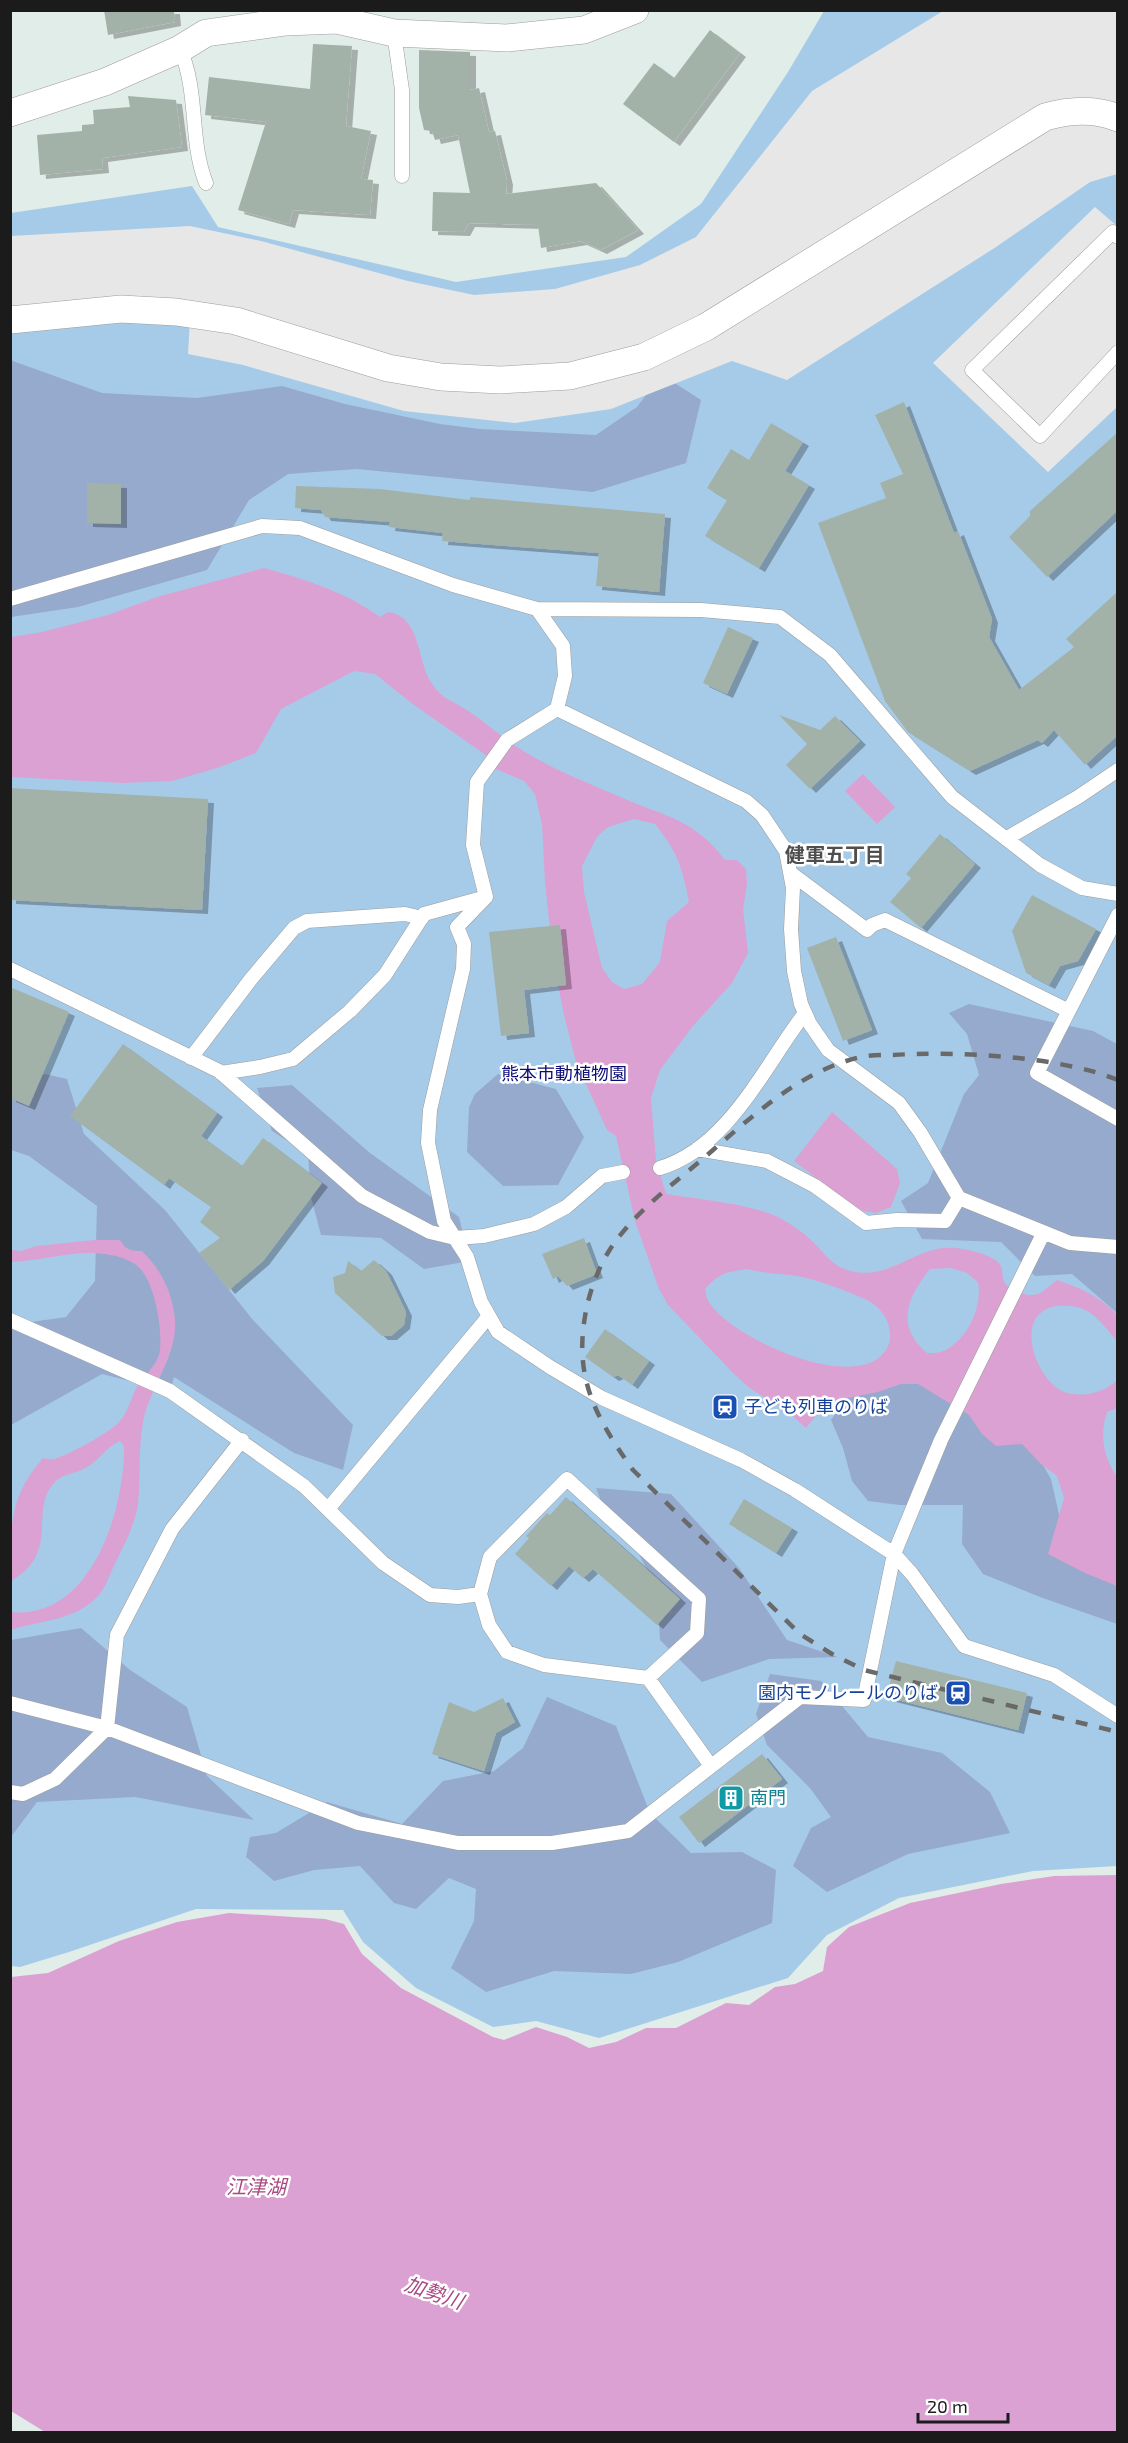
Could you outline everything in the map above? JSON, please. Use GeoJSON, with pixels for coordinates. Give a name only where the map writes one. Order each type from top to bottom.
{"type":"FeatureCollection","features":[{"type":"Feature","properties":{"kind":"street"},"geometry":{"type":"LineString","coordinates":[[10,113],[105,82],[180,49],[205,22],[337,20],[394,33],[507,38],[584,30],[635,10]]}},
{"type":"Feature","properties":{"kind":"street"},"geometry":{"type":"LineString","coordinates":[[10,320],[121,309],[176,312],[236,321],[388,368],[441,377],[500,380],[570,376],[644,357],[706,327],[1046,117],[1065,111],[1083,111],[1105,113],[1118,118]]}},
{"type":"Feature","properties":{"kind":"lane"},"geometry":{"type":"LineString","coordinates":[[394,33],[402,90],[402,176]]}},
{"type":"Feature","properties":{"kind":"lane"},"geometry":{"type":"LineString","coordinates":[[180,49],[186,62],[192,91],[199,164],[206,183]]}},
{"type":"Feature","properties":{"kind":"lane"},"geometry":{"type":"LineString","coordinates":[[1118,237],[1113,232],[972,370],[1040,436],[1118,352]]}},
{"type":"Feature","properties":{"kind":"lane"},"geometry":{"type":"LineString","coordinates":[[10,599],[262,526],[300,528],[453,585],[537,609],[701,610],[780,617],[830,655],[952,797],[1040,865],[1082,888],[1118,894]]}},
{"type":"Feature","properties":{"kind":"lane"},"geometry":{"type":"LineString","coordinates":[[486,897],[473,845],[477,782],[507,740],[557,709],[565,676],[563,646],[537,609]]}},
{"type":"Feature","properties":{"kind":"lane"},"geometry":{"type":"LineString","coordinates":[[557,709],[746,801],[762,815],[786,851],[792,874],[794,971],[810,1024],[835,1057],[899,1103],[920,1131],[959,1198],[1043,1234],[1070,1243],[1118,1247]]}},
{"type":"Feature","properties":{"kind":"lane"},"geometry":{"type":"LineString","coordinates":[[1007,838],[1118,770]]}},
{"type":"Feature","properties":{"kind":"lane"},"geometry":{"type":"LineString","coordinates":[[792,874],[867,930],[872,925],[885,920],[1069,1011]]}},
{"type":"Feature","properties":{"kind":"lane"},"geometry":{"type":"LineString","coordinates":[[221,1073],[260,1068],[293,1059],[350,1011],[385,975],[424,914],[486,897]]}},
{"type":"Feature","properties":{"kind":"lane"},"geometry":{"type":"LineString","coordinates":[[486,897],[457,927],[464,944],[463,969],[430,1110],[428,1143],[444,1221],[468,1257],[481,1302],[498,1332],[602,1398],[741,1460],[795,1490],[894,1554],[912,1574],[964,1646],[1054,1675],[1118,1716]]}},
{"type":"Feature","properties":{"kind":"lane"},"geometry":{"type":"LineString","coordinates":[[191,1058],[251,979],[294,928],[307,921],[405,914],[422,918]]}},
{"type":"Feature","properties":{"kind":"lane"},"geometry":{"type":"LineString","coordinates":[[1118,915],[1037,1073],[1118,1119]]}},
{"type":"Feature","properties":{"kind":"lane"},"geometry":{"type":"LineString","coordinates":[[10,969],[221,1073],[362,1196],[430,1232],[455,1238],[484,1236],[534,1224],[566,1207],[602,1176],[623,1172]]}},
{"type":"Feature","properties":{"kind":"lane"},"geometry":{"type":"LineString","coordinates":[[660,1168],[675,1163],[697,1149],[715,1133],[750,1094],[805,1013]]}},
{"type":"Feature","properties":{"kind":"lane"},"geometry":{"type":"LineString","coordinates":[[697,1149],[767,1161],[815,1186],[866,1223],[897,1220],[945,1221],[959,1198]]}},
{"type":"Feature","properties":{"kind":"lane"},"geometry":{"type":"LineString","coordinates":[[10,1703],[107,1728],[358,1823],[458,1843],[552,1843],[628,1831],[800,1698],[864,1700],[894,1554],[941,1440],[1043,1234]]}},
{"type":"Feature","properties":{"kind":"lane"},"geometry":{"type":"LineString","coordinates":[[328,1509],[489,1316]]}},
{"type":"Feature","properties":{"kind":"lane"},"geometry":{"type":"LineString","coordinates":[[10,1320],[166,1389],[242,1440],[304,1486],[383,1563],[430,1595],[458,1597],[480,1594]]}},
{"type":"Feature","properties":{"kind":"lane"},"geometry":{"type":"LineString","coordinates":[[10,1792],[23,1794],[55,1779],[107,1728],[117,1635],[172,1529],[242,1440]]}},
{"type":"Feature","properties":{"kind":"lane"},"geometry":{"type":"LineString","coordinates":[[648,1678],[697,1634],[699,1599],[567,1479],[490,1557],[480,1594],[489,1625],[507,1652],[544,1665],[648,1678],[711,1766]]}},
{"type":"Feature","properties":{"kind":"green space","name":"熊本市動植物園"},"geometry":{"type":"Polygon","coordinates":[[[824,11],[1117,11],[1117,1866],[1033,1871],[899,1898],[827,1935],[788,1978],[599,2038],[536,2021],[493,2027],[416,1988],[363,1942],[343,1910],[196,1909],[69,1952],[20,1967],[11,1966],[11,213],[192,186],[218,227],[456,282],[626,257],[701,204],[788,72],[824,11]]]}},
{"type":"Feature","properties":{"kind":"shaded area"},"geometry":{"type":"Polygon","coordinates":[[[943,11],[1117,11],[1117,174],[1090,182],[996,247],[787,380],[732,361],[611,409],[515,423],[404,411],[243,365],[188,354],[191,303],[11,310],[11,236],[190,226],[261,241],[408,281],[474,295],[555,289],[640,265],[696,237],[812,91],[943,11]]]}},
{"type":"Feature","properties":{"kind":"shaded area"},"geometry":{"type":"Polygon","coordinates":[[[1095,207],[1117,226],[1117,407],[1048,472],[933,363],[1095,207]]]}},
{"type":"Feature","properties":{"kind":"shaded area"},"geometry":{"type":"Polygon","coordinates":[[[10,360],[102,393],[197,398],[282,386],[345,404],[440,424],[480,429],[596,435],[637,407],[646,395],[670,380],[701,400],[686,463],[593,492],[357,469],[288,474],[249,500],[207,570],[78,607],[11,617],[10,360]]]}},
{"type":"Feature","properties":{"kind":"shaded area"},"geometry":{"type":"Polygon","coordinates":[[[969,1004],[1093,1031],[1117,1044],[1117,1313],[1072,1274],[1035,1276],[1001,1242],[922,1239],[901,1201],[928,1183],[964,1094],[979,1075],[967,1034],[949,1013],[969,1004]]]}},
{"type":"Feature","properties":{"kind":"shaded area"},"geometry":{"type":"Polygon","coordinates":[[[45,1074],[67,1079],[84,1134],[165,1210],[253,1320],[353,1425],[343,1470],[294,1453],[174,1377],[170,1391],[102,1374],[11,1425],[10,1325],[66,1317],[95,1281],[97,1206],[29,1156],[11,1150],[11,1085],[45,1074]]]}},
{"type":"Feature","properties":{"kind":"shaded area"},"geometry":{"type":"Polygon","coordinates":[[[498,1074],[556,1089],[584,1137],[558,1185],[503,1186],[467,1152],[469,1107],[475,1094],[498,1074]]]}},
{"type":"Feature","properties":{"kind":"shaded area"},"geometry":{"type":"Polygon","coordinates":[[[292,1085],[370,1153],[459,1217],[470,1261],[424,1269],[381,1238],[321,1235],[311,1197],[308,1154],[272,1131],[257,1088],[292,1085]]]}},
{"type":"Feature","properties":{"kind":"shaded area"},"geometry":{"type":"Polygon","coordinates":[[[911,1380],[1019,1423],[1051,1479],[1064,1537],[1117,1575],[1117,1624],[983,1574],[962,1544],[963,1505],[900,1505],[868,1501],[852,1481],[843,1448],[831,1420],[852,1391],[911,1380]]]}},
{"type":"Feature","properties":{"kind":"shaded area"},"geometry":{"type":"Polygon","coordinates":[[[596,1488],[671,1494],[739,1568],[787,1640],[838,1657],[769,1659],[702,1682],[660,1640],[657,1588],[628,1534],[603,1506],[596,1488]]]}},
{"type":"Feature","properties":{"kind":"shaded area"},"geometry":{"type":"Polygon","coordinates":[[[81,1628],[130,1670],[187,1707],[207,1776],[254,1820],[135,1797],[37,1802],[11,1837],[11,1640],[81,1628]]]}},
{"type":"Feature","properties":{"kind":"shaded area"},"geometry":{"type":"Polygon","coordinates":[[[770,1674],[821,1681],[868,1737],[942,1753],[990,1792],[1010,1833],[908,1854],[827,1892],[793,1866],[811,1828],[831,1817],[810,1788],[767,1745],[756,1714],[770,1674]]]}},
{"type":"Feature","properties":{"kind":"shaded area"},"geometry":{"type":"Polygon","coordinates":[[[547,1697],[616,1726],[650,1813],[691,1853],[742,1852],[776,1870],[772,1923],[678,1962],[631,1974],[554,1971],[486,1992],[451,1968],[474,1921],[476,1889],[449,1878],[416,1909],[394,1903],[360,1866],[314,1870],[274,1881],[246,1857],[250,1837],[276,1833],[327,1802],[402,1824],[443,1781],[494,1771],[523,1748],[547,1697]]]}},
{"type":"Feature","properties":{"kind":"water"},"geometry":{"type":"Polygon","coordinates":[[[264,568],[339,593],[380,617],[388,612],[399,615],[412,630],[431,682],[445,697],[523,751],[551,767],[680,821],[703,836],[725,860],[737,860],[746,869],[747,885],[743,909],[748,953],[732,983],[693,1026],[660,1070],[651,1098],[656,1161],[666,1194],[739,1205],[767,1212],[804,1234],[829,1259],[842,1268],[858,1272],[873,1272],[926,1252],[940,1248],[955,1248],[984,1254],[994,1259],[1002,1268],[1005,1283],[1018,1292],[1029,1295],[1038,1294],[1057,1280],[1089,1293],[1111,1309],[1117,1315],[1117,1341],[1092,1314],[1078,1307],[1058,1306],[1044,1311],[1035,1319],[1032,1345],[1043,1373],[1062,1391],[1089,1394],[1112,1385],[1117,1380],[1117,1408],[1107,1412],[1103,1438],[1106,1454],[1117,1477],[1117,1586],[1048,1554],[1064,1498],[1057,1476],[1041,1464],[1022,1444],[996,1446],[982,1434],[969,1415],[918,1384],[901,1384],[878,1392],[827,1402],[806,1428],[788,1412],[751,1389],[735,1375],[668,1305],[659,1289],[635,1221],[616,1136],[607,1130],[576,1062],[553,960],[542,824],[535,794],[524,781],[496,769],[490,758],[414,705],[375,674],[354,671],[281,709],[256,753],[217,768],[172,781],[123,783],[11,777],[11,637],[42,632],[108,615],[157,597],[264,568]],[[634,819],[608,827],[597,837],[582,866],[584,892],[602,968],[612,982],[624,989],[642,984],[660,962],[667,921],[689,902],[681,869],[669,843],[655,824],[634,819]],[[951,1268],[930,1269],[915,1291],[908,1312],[911,1333],[927,1353],[941,1352],[958,1341],[971,1323],[979,1292],[978,1282],[967,1273],[951,1268]],[[747,1269],[729,1272],[705,1289],[707,1298],[721,1316],[764,1344],[817,1363],[842,1367],[864,1365],[881,1356],[888,1346],[890,1335],[886,1319],[878,1308],[867,1300],[802,1277],[747,1269]]]}},
{"type":"Feature","properties":{"kind":"water"},"geometry":{"type":"Polygon","coordinates":[[[863,774],[895,807],[877,824],[845,791],[863,774]]]}},
{"type":"Feature","properties":{"kind":"water"},"geometry":{"type":"Polygon","coordinates":[[[832,1112],[897,1169],[900,1183],[891,1207],[876,1213],[858,1210],[794,1161],[832,1112]]]}},
{"type":"Feature","properties":{"kind":"water"},"geometry":{"type":"Polygon","coordinates":[[[120,1240],[129,1249],[142,1251],[155,1266],[169,1291],[174,1309],[175,1333],[168,1359],[151,1397],[143,1423],[136,1512],[105,1586],[98,1596],[79,1610],[57,1619],[11,1630],[11,1612],[39,1610],[63,1599],[82,1580],[98,1556],[110,1529],[118,1500],[123,1472],[124,1446],[120,1441],[87,1467],[57,1480],[48,1491],[44,1503],[40,1543],[36,1556],[27,1569],[11,1581],[12,1530],[17,1501],[23,1487],[43,1458],[55,1459],[71,1452],[115,1426],[126,1413],[138,1385],[153,1367],[159,1355],[159,1321],[153,1294],[143,1272],[133,1263],[98,1253],[11,1262],[11,1250],[21,1251],[36,1246],[120,1240]]]}},
{"type":"Feature","properties":{"kind":"water","name":"江津湖"},"geometry":{"type":"Polygon","coordinates":[[[1117,1875],[1117,2432],[45,2432],[11,2411],[11,1977],[48,1973],[119,1941],[177,1922],[229,1913],[325,1919],[344,1924],[362,1954],[401,1988],[493,2037],[504,2040],[536,2027],[567,2037],[589,2048],[616,2042],[646,2028],[676,2028],[726,2003],[749,2005],[775,1987],[795,1984],[823,1971],[827,1947],[849,1927],[910,1903],[1001,1884],[1054,1876],[1117,1875]]]}},
{"type":"Feature","properties":{"kind":"building"},"geometry":{"type":"Polygon","coordinates":[[[104,10],[174,10],[175,22],[108,35],[104,10]]]}},
{"type":"Feature","properties":{"kind":"building"},"geometry":{"type":"Polygon","coordinates":[[[710,30],[740,53],[674,142],[623,104],[654,63],[674,78],[710,30]]]}},
{"type":"Feature","properties":{"kind":"building"},"geometry":{"type":"Polygon","coordinates":[[[313,44],[352,46],[346,126],[371,131],[361,179],[373,180],[370,215],[293,210],[289,224],[238,210],[266,122],[205,115],[209,77],[310,89],[313,44]]]}},
{"type":"Feature","properties":{"kind":"building"},"geometry":{"type":"Polygon","coordinates":[[[419,50],[470,52],[470,90],[479,88],[489,132],[495,131],[507,181],[506,194],[596,183],[638,230],[601,250],[581,241],[541,248],[538,225],[469,223],[464,232],[432,231],[433,192],[470,193],[458,135],[435,140],[432,131],[424,130],[419,108],[419,50]]]}},
{"type":"Feature","properties":{"kind":"building"},"geometry":{"type":"Polygon","coordinates":[[[128,96],[176,100],[182,147],[102,158],[103,169],[40,175],[37,135],[82,131],[82,125],[94,124],[93,110],[130,107],[128,96]]]}},
{"type":"Feature","properties":{"kind":"building"},"geometry":{"type":"Polygon","coordinates":[[[904,402],[954,533],[958,531],[992,619],[989,637],[1019,690],[1074,647],[1066,639],[1118,591],[1118,735],[1085,765],[1054,730],[1042,743],[1038,740],[970,771],[908,732],[885,701],[818,523],[886,498],[880,483],[903,474],[875,415],[904,402]]]}},
{"type":"Feature","properties":{"kind":"building"},"geometry":{"type":"Polygon","coordinates":[[[771,423],[803,442],[785,471],[809,485],[759,568],[705,536],[727,500],[707,488],[731,449],[749,460],[771,423]]]}},
{"type":"Feature","properties":{"kind":"building"},"geometry":{"type":"Polygon","coordinates":[[[1118,432],[1118,510],[1047,577],[1009,537],[1030,516],[1030,511],[1118,432]]]}},
{"type":"Feature","properties":{"kind":"building"},"geometry":{"type":"Polygon","coordinates":[[[87,483],[121,484],[121,524],[87,523],[87,483]]]}},
{"type":"Feature","properties":{"kind":"building"},"geometry":{"type":"Polygon","coordinates":[[[296,486],[380,489],[470,500],[470,497],[665,514],[659,592],[596,586],[599,553],[442,541],[443,533],[389,527],[390,522],[325,517],[321,510],[295,508],[296,486]]]}},
{"type":"Feature","properties":{"kind":"building"},"geometry":{"type":"Polygon","coordinates":[[[728,627],[753,638],[727,694],[703,683],[728,627]]]}},
{"type":"Feature","properties":{"kind":"building"},"geometry":{"type":"Polygon","coordinates":[[[779,715],[820,730],[835,716],[860,741],[810,789],[786,765],[807,744],[779,715]]]}},
{"type":"Feature","properties":{"kind":"building"},"geometry":{"type":"Polygon","coordinates":[[[10,788],[208,799],[202,910],[10,900],[10,788]]]}},
{"type":"Feature","properties":{"kind":"building"},"geometry":{"type":"Polygon","coordinates":[[[940,834],[975,864],[921,928],[890,902],[911,878],[906,874],[940,834]]]}},
{"type":"Feature","properties":{"kind":"building"},"geometry":{"type":"Polygon","coordinates":[[[1032,895],[1096,929],[1078,961],[1060,966],[1049,985],[1026,973],[1012,931],[1032,895]]]}},
{"type":"Feature","properties":{"kind":"building"},"geometry":{"type":"Polygon","coordinates":[[[560,925],[566,985],[524,990],[529,1033],[501,1036],[489,932],[560,925]]]}},
{"type":"Feature","properties":{"kind":"building"},"geometry":{"type":"Polygon","coordinates":[[[836,937],[872,1030],[843,1041],[807,948],[836,937]]]}},
{"type":"Feature","properties":{"kind":"building"},"geometry":{"type":"Polygon","coordinates":[[[10,987],[69,1012],[29,1106],[10,1098],[10,987]]]}},
{"type":"Feature","properties":{"kind":"building"},"geometry":{"type":"Polygon","coordinates":[[[123,1044],[217,1113],[201,1136],[242,1166],[263,1138],[322,1183],[263,1261],[229,1290],[199,1253],[220,1238],[200,1222],[211,1207],[169,1178],[164,1185],[70,1116],[123,1044]]]}},
{"type":"Feature","properties":{"kind":"building"},"geometry":{"type":"Polygon","coordinates":[[[584,1238],[597,1274],[567,1286],[558,1276],[553,1279],[542,1254],[584,1238]]]}},
{"type":"Feature","properties":{"kind":"building"},"geometry":{"type":"Polygon","coordinates":[[[374,1260],[386,1271],[406,1312],[404,1325],[391,1336],[382,1336],[335,1293],[333,1277],[345,1273],[348,1261],[361,1271],[374,1260]]]}},
{"type":"Feature","properties":{"kind":"building"},"geometry":{"type":"Polygon","coordinates":[[[605,1329],[649,1361],[632,1385],[618,1375],[613,1377],[585,1357],[605,1329]]]}},
{"type":"Feature","properties":{"kind":"building"},"geometry":{"type":"Polygon","coordinates":[[[566,1497],[680,1599],[657,1625],[593,1569],[583,1578],[569,1566],[551,1586],[515,1554],[529,1538],[526,1536],[547,1513],[550,1515],[566,1497]]]}},
{"type":"Feature","properties":{"kind":"building"},"geometry":{"type":"Polygon","coordinates":[[[744,1499],[792,1528],[776,1553],[729,1524],[744,1499]]]}},
{"type":"Feature","properties":{"kind":"building"},"geometry":{"type":"Polygon","coordinates":[[[896,1661],[1027,1693],[1018,1730],[886,1697],[896,1661]]]}},
{"type":"Feature","properties":{"kind":"building"},"geometry":{"type":"Polygon","coordinates":[[[503,1698],[515,1722],[496,1733],[484,1771],[432,1754],[449,1702],[474,1712],[503,1698]]]}},
{"type":"Feature","properties":{"kind":"building","name":"南門"},"geometry":{"type":"Polygon","coordinates":[[[762,1754],[782,1779],[699,1843],[679,1817],[762,1754]]]}},
{"type":"Feature","properties":{"kind":"railway"},"geometry":{"type":"LineString","coordinates":[[1118,1080],[1067,1065],[1038,1060],[977,1055],[918,1054],[865,1056],[840,1063],[800,1082],[764,1107],[657,1197],[619,1236],[602,1264],[591,1292],[583,1331],[582,1353],[585,1374],[597,1412],[633,1470],[800,1634],[864,1670],[1118,1732]]}},
{"type":"Feature","properties":{"kind":"place","name":"子ども列車のりば"},"geometry":{"type":"Point","coordinates":[725,1407]}},
{"type":"Feature","properties":{"kind":"place","name":"園内モノレールのりば"},"geometry":{"type":"Point","coordinates":[958,1693]}},
{"type":"Feature","properties":{"kind":"place","name":"南門"},"geometry":{"type":"Point","coordinates":[731,1798]}},
{"type":"Feature","properties":{"kind":"district","name":"健軍五丁目"},"geometry":{"type":"Point","coordinates":[835,855]}},
{"type":"Feature","properties":{"kind":"water label","name":"加勢川"},"geometry":{"type":"Point","coordinates":[434,2293]}}]}
